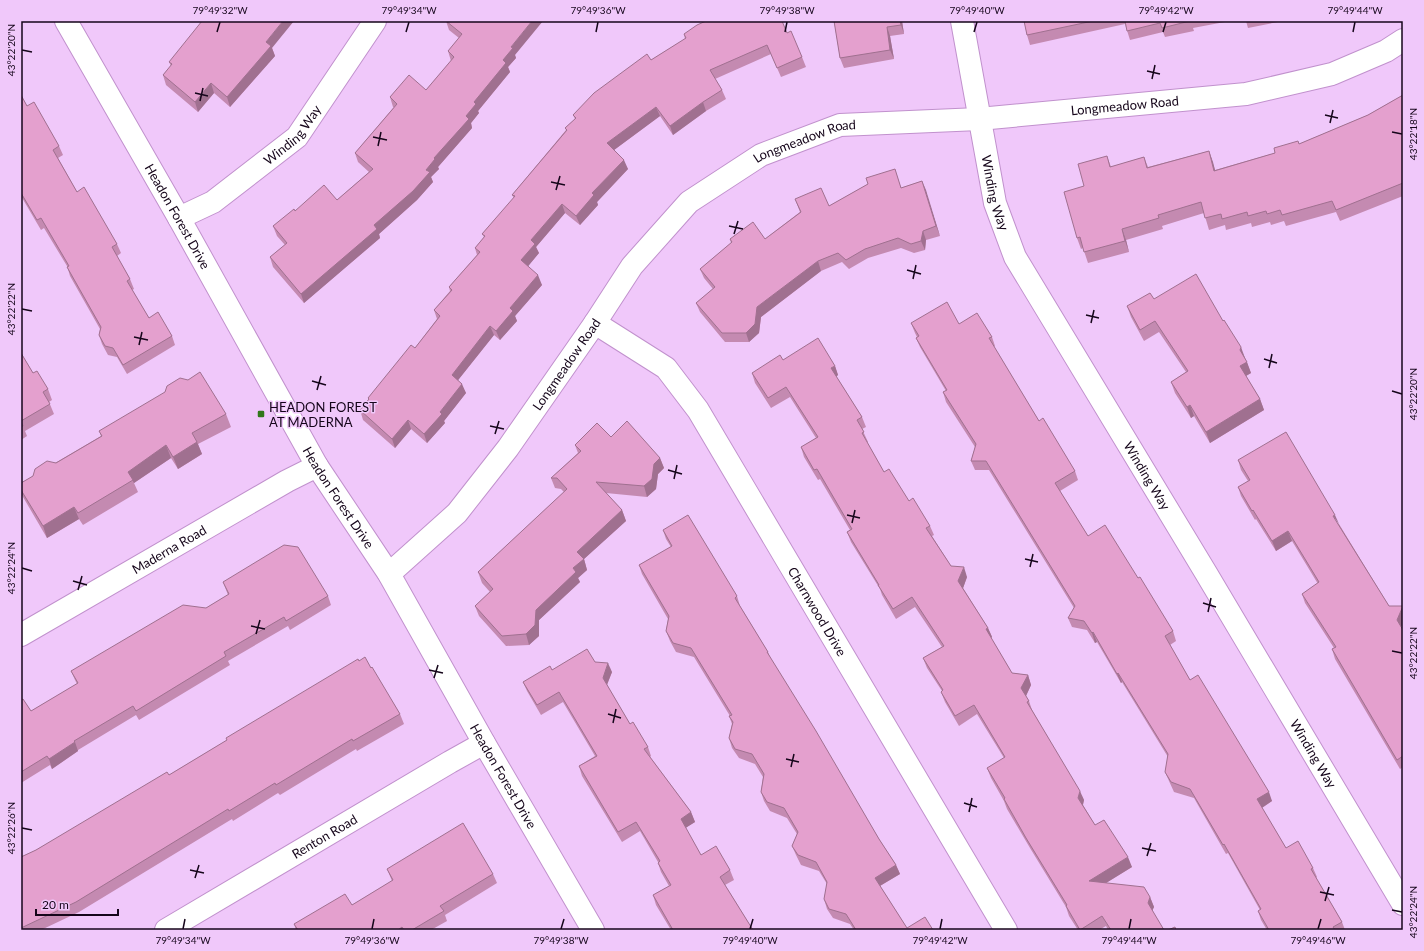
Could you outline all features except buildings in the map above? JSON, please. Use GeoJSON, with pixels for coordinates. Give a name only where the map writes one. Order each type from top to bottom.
{"type":"FeatureCollection","features":[{"type":"Feature","properties":{"kind":"street","name":"Headon Forest Drive"},"geometry":{"type":"LineString","coordinates":[[66,21],[179,218],[317,466],[389,574],[484,743],[593,930]]}},
{"type":"Feature","properties":{"kind":"street","name":"Winding Way"},"geometry":{"type":"LineString","coordinates":[[179,218],[213,202],[297,137],[375,21]]}},
{"type":"Feature","properties":{"kind":"street","name":"Winding Way"},"geometry":{"type":"LineString","coordinates":[[962,21],[995,203],[1015,257],[1403,904]]}},
{"type":"Feature","properties":{"kind":"street","name":"Longmeadow Road"},"geometry":{"type":"LineString","coordinates":[[389,574],[458,513],[508,448],[595,323],[632,266],[689,202],[761,155],[840,125],[980,119],[1246,94],[1332,74],[1386,50],[1403,40]]}},
{"type":"Feature","properties":{"kind":"street","name":"Charnwood Drive"},"geometry":{"type":"LineString","coordinates":[[595,323],[666,368],[698,410],[1006,930]]}},
{"type":"Feature","properties":{"kind":"street","name":"Maderna Road"},"geometry":{"type":"LineString","coordinates":[[23,629],[287,481],[317,466]]}},
{"type":"Feature","properties":{"kind":"street","name":"Renton Road"},"geometry":{"type":"LineString","coordinates":[[166,930],[484,743]]}},
{"type":"Feature","properties":{"kind":"place","name":"HEADON FOREST AT MADERNA"},"geometry":{"type":"Point","coordinates":[261,414]}}]}
